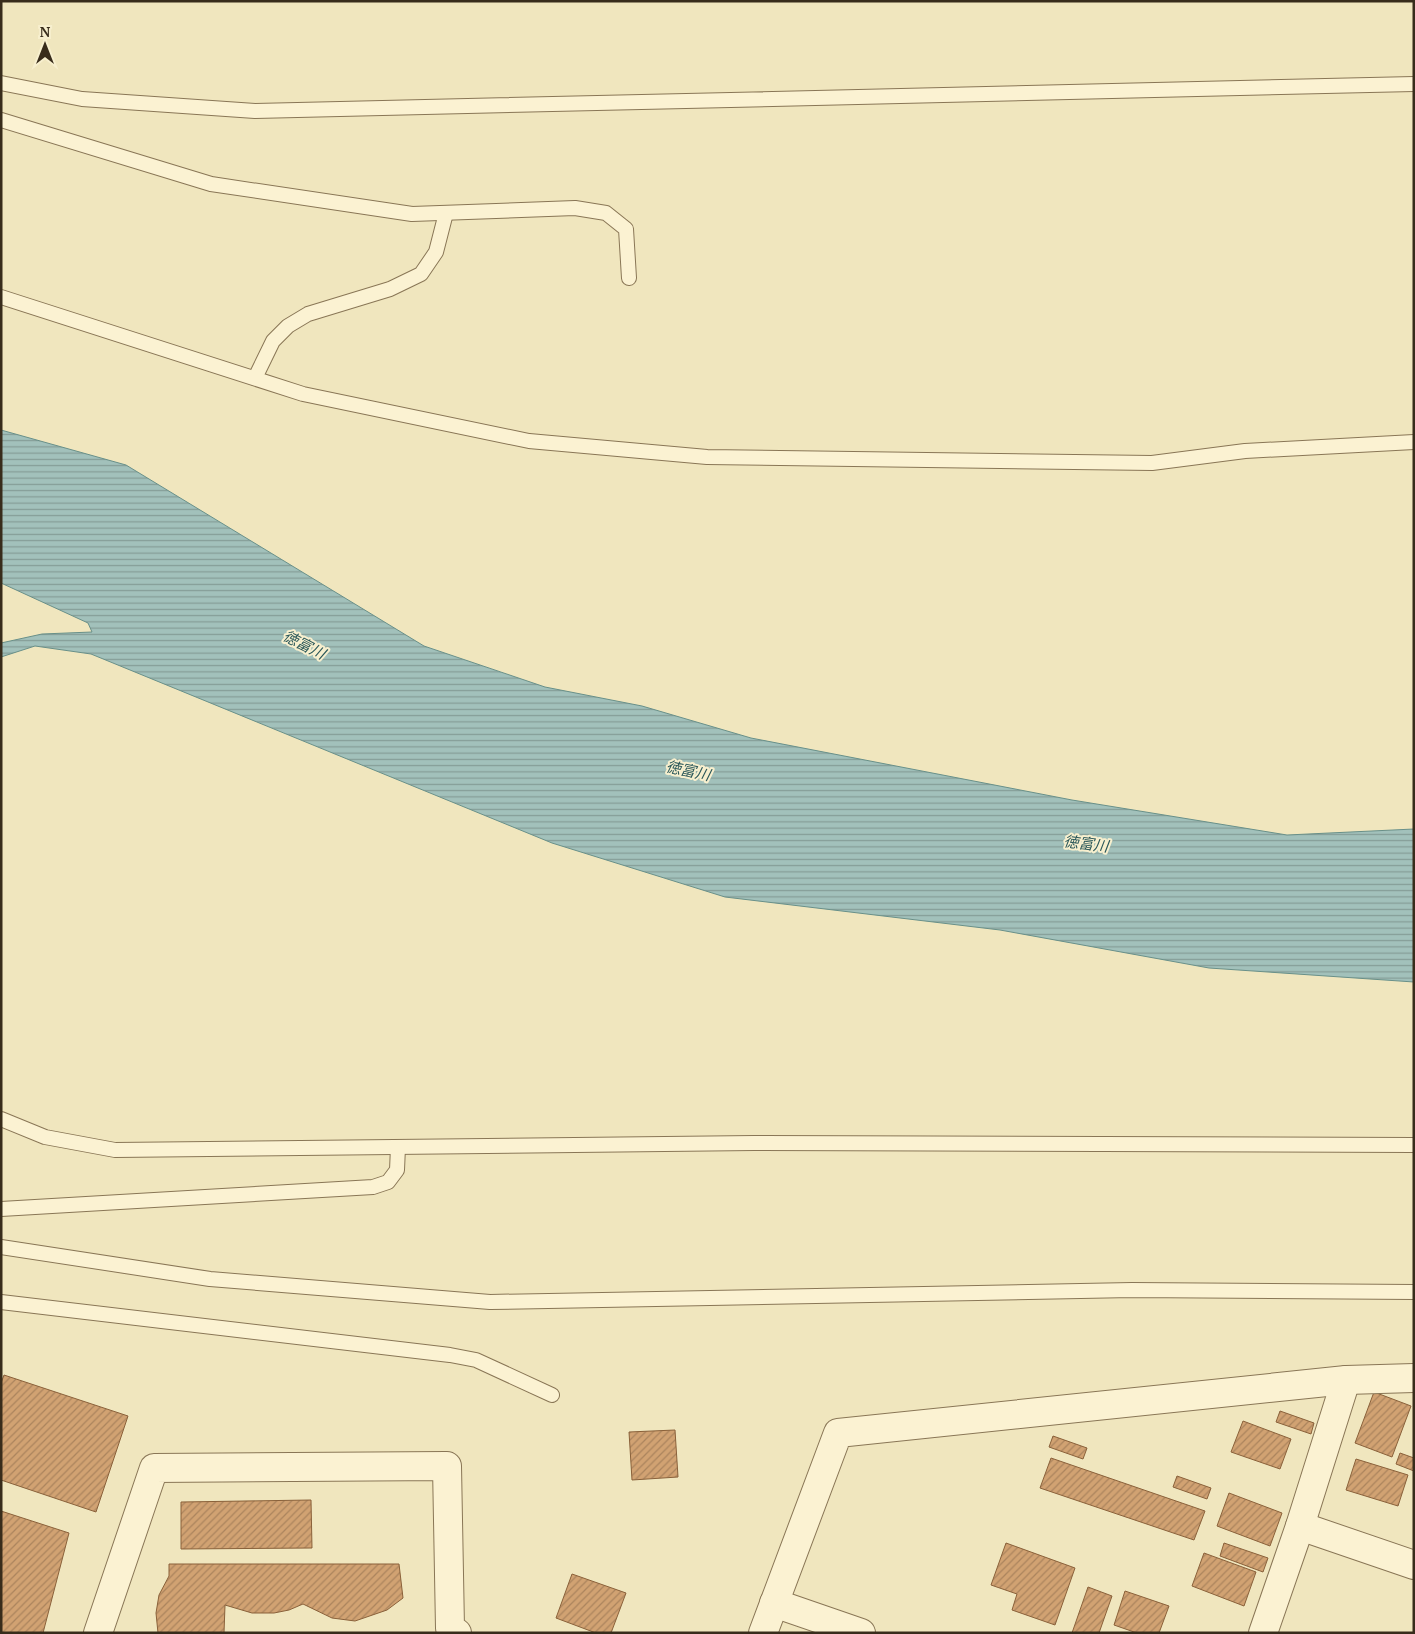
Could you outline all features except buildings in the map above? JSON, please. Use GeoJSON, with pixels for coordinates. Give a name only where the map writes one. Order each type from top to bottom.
{"type":"FeatureCollection","features":[{"type":"Feature","properties":{"kind":"street"},"geometry":{"type":"LineString","coordinates":[[763,1633],[838,1433],[1346,1380],[1414,1378]]}},
{"type":"Feature","properties":{"kind":"street"},"geometry":{"type":"LineString","coordinates":[[1263,1633],[1300,1526],[1346,1380]]}},
{"type":"Feature","properties":{"kind":"street"},"geometry":{"type":"LineString","coordinates":[[98,1633],[154,1468],[437,1466],[446,1466],[450,1628],[457,1633]]}},
{"type":"Feature","properties":{"kind":"street"},"geometry":{"type":"LineString","coordinates":[[1300,1526],[1414,1565]]}},
{"type":"Feature","properties":{"kind":"street"},"geometry":{"type":"LineString","coordinates":[[774,1602],[861,1633]]}},
{"type":"Feature","properties":{"kind":"lane"},"geometry":{"type":"LineString","coordinates":[[1,84],[82,99],[255,112],[1414,84]]}},
{"type":"Feature","properties":{"kind":"lane"},"geometry":{"type":"LineString","coordinates":[[1,120],[211,184],[412,214],[575,208],[606,213],[626,229],[629,278]]}},
{"type":"Feature","properties":{"kind":"lane"},"geometry":{"type":"LineString","coordinates":[[255,378],[274,341],[288,326],[308,314],[390,290],[421,274],[436,252],[446,213]]}},
{"type":"Feature","properties":{"kind":"lane"},"geometry":{"type":"LineString","coordinates":[[1,297],[303,394],[529,441],[707,457],[1152,463],[1245,451],[1414,442]]}},
{"type":"Feature","properties":{"kind":"lane"},"geometry":{"type":"LineString","coordinates":[[1,1119],[45,1137],[115,1150],[744,1143],[1414,1145]]}},
{"type":"Feature","properties":{"kind":"lane"},"geometry":{"type":"LineString","coordinates":[[1,1209],[373,1187],[388,1182],[397,1170],[398,1147]]}},
{"type":"Feature","properties":{"kind":"lane"},"geometry":{"type":"LineString","coordinates":[[1,1247],[210,1279],[490,1302],[1132,1290],[1414,1292]]}},
{"type":"Feature","properties":{"kind":"lane"},"geometry":{"type":"LineString","coordinates":[[1,1302],[450,1355],[476,1360],[552,1394]]}},
{"type":"Feature","properties":{"kind":"water","name":"徳富川"},"geometry":{"type":"Polygon","coordinates":[[[1,430],[126,465],[424,646],[545,687],[642,706],[751,738],[1072,800],[1287,835],[1414,829],[1414,982],[1209,968],[1000,930],[725,897],[552,843],[91,654],[35,646],[1,657],[1,643],[42,634],[92,632],[88,623],[1,583],[1,430]]]}}]}
